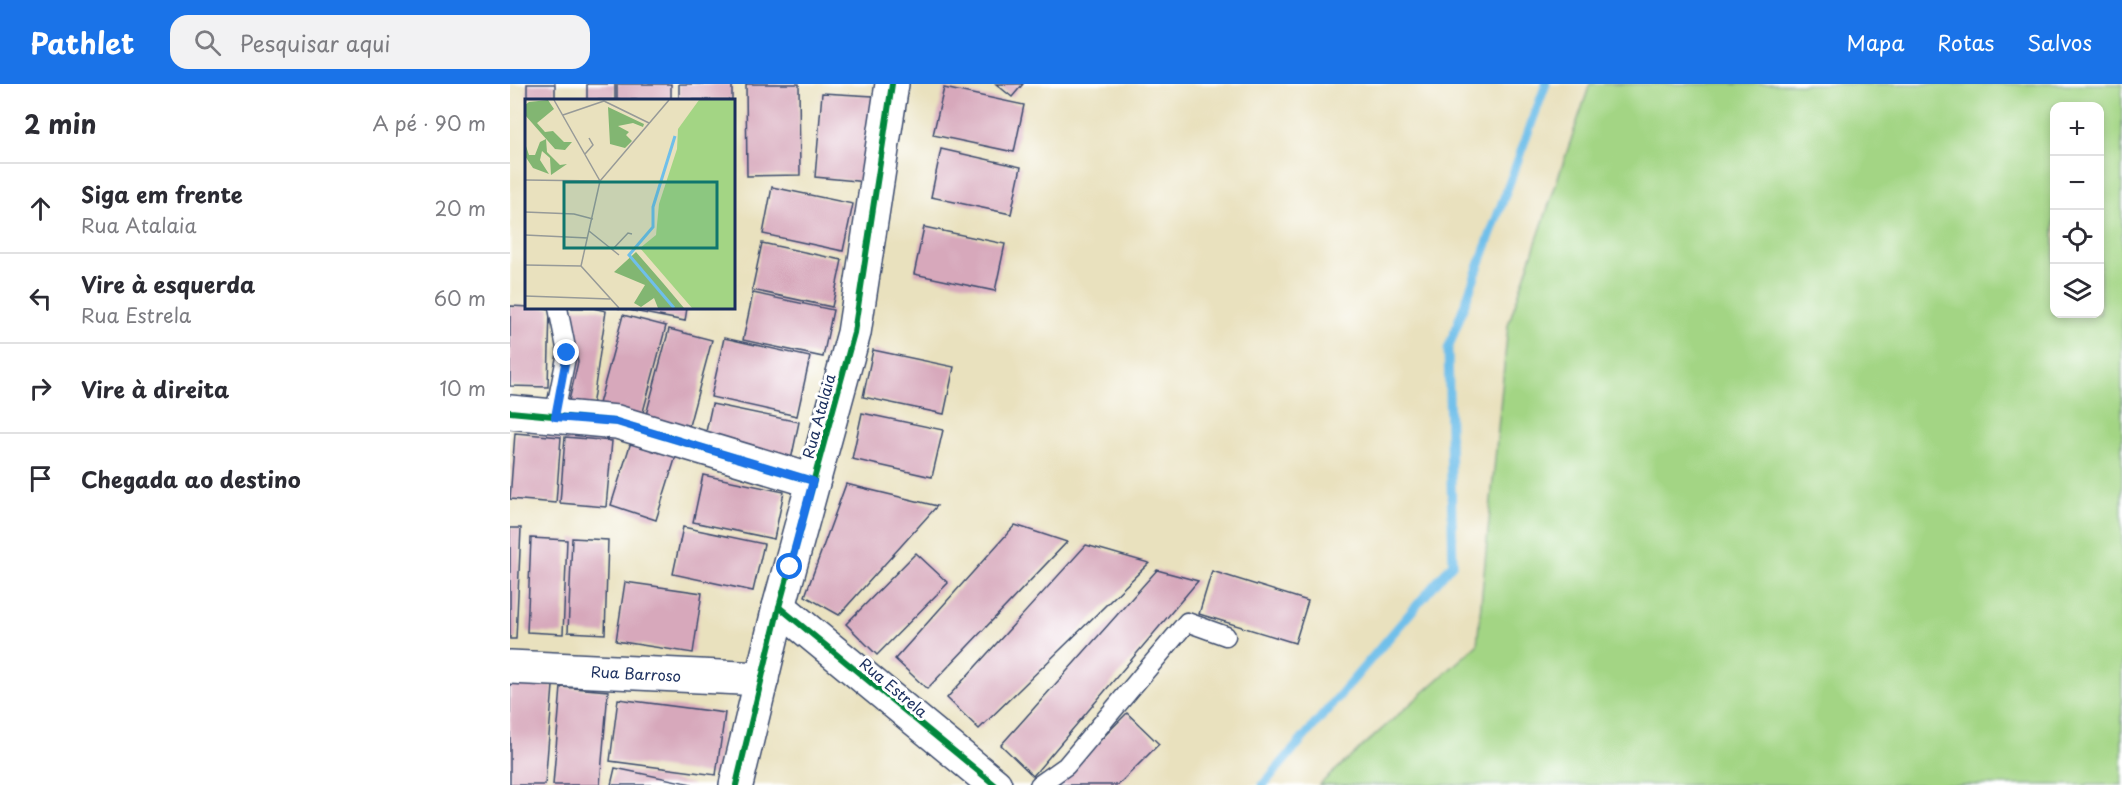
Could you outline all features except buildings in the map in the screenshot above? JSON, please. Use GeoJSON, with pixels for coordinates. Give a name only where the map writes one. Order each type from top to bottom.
{"type":"FeatureCollection","features":[{"type":"Feature","properties":{"kind":"street","name":"Rua Atalaia"},"geometry":{"type":"LineString","coordinates":[[736,785],[779,607],[854,333],[892,84]]}},
{"type":"Feature","properties":{"kind":"street"},"geometry":{"type":"LineString","coordinates":[[510,412],[617,422],[813,481]]}},
{"type":"Feature","properties":{"kind":"street","name":"Rua Estrela"},"geometry":{"type":"LineString","coordinates":[[779,607],[995,785]]}},
{"type":"Feature","properties":{"kind":"street","name":"Rua Barroso"},"geometry":{"type":"LineString","coordinates":[[510,667],[762,679]]}},
{"type":"Feature","properties":{"kind":"lane"},"geometry":{"type":"LineString","coordinates":[[555,417],[567,353],[558,309]]}},
{"type":"Feature","properties":{"kind":"lane"},"geometry":{"type":"LineString","coordinates":[[1039,785],[1066,766],[1186,622],[1226,636]]}},
{"type":"Feature","properties":{"kind":"green space"},"geometry":{"type":"Polygon","coordinates":[[[1590,84],[2122,84],[2122,785],[1319,785],[1477,645],[1508,325],[1590,84]]]}},
{"type":"Feature","properties":{"kind":"waterway"},"geometry":{"type":"LineString","coordinates":[[1263,785],[1453,563],[1448,349],[1546,84]]}},
{"type":"Feature","properties":{"kind":"cycle path"},"geometry":{"type":"LineString","coordinates":[[736,785],[779,607],[854,333],[892,84]]}},
{"type":"Feature","properties":{"kind":"cycle path"},"geometry":{"type":"LineString","coordinates":[[510,412],[617,422],[813,481]]}},
{"type":"Feature","properties":{"kind":"cycle path"},"geometry":{"type":"LineString","coordinates":[[779,607],[995,785]]}},
{"type":"Feature","properties":{"kind":"route"},"geometry":{"type":"LineString","coordinates":[[567,353],[555,417],[617,422],[813,481],[790,567]]}}]}
